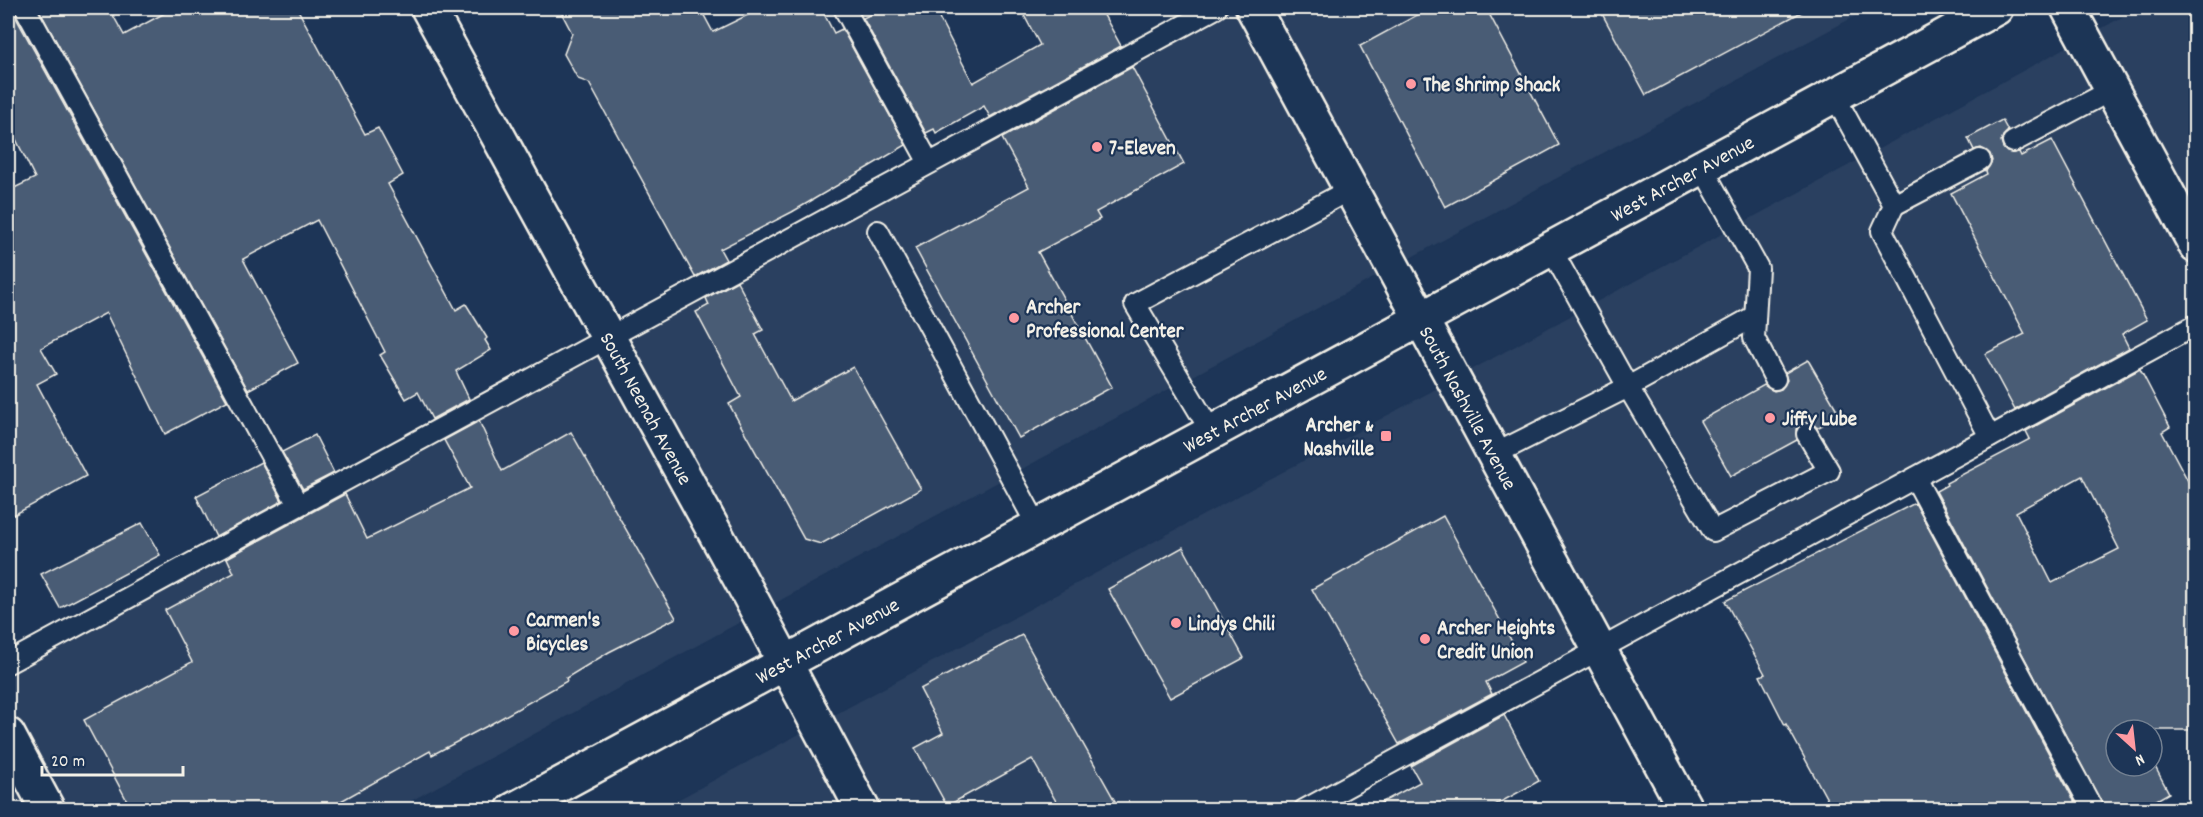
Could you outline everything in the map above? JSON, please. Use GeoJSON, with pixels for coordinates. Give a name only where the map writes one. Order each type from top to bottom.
{"type":"FeatureCollection","features":[{"type":"Feature","properties":{"kind":"street","name":"South Neenah Avenue"},"geometry":{"type":"LineString","coordinates":[[428,8],[863,810]]}},
{"type":"Feature","properties":{"kind":"street","name":"South Nashville Avenue"},"geometry":{"type":"LineString","coordinates":[[1252,8],[1686,810]]}},
{"type":"Feature","properties":{"kind":"street","name":"West Archer Avenue"},"geometry":{"type":"LineString","coordinates":[[513,810],[1996,8]]}},
{"type":"Feature","properties":{"kind":"street"},"geometry":{"type":"LineString","coordinates":[[2068,8],[2196,246]]}},
{"type":"Feature","properties":{"kind":"street"},"geometry":{"type":"LineString","coordinates":[[8,735],[48,810]]}},
{"type":"Feature","properties":{"kind":"lane"},"geometry":{"type":"LineString","coordinates":[[25,8],[298,505]]}},
{"type":"Feature","properties":{"kind":"lane"},"geometry":{"type":"LineString","coordinates":[[844,8],[929,163]]}},
{"type":"Feature","properties":{"kind":"lane"},"geometry":{"type":"LineString","coordinates":[[8,663],[1216,8]]}},
{"type":"Feature","properties":{"kind":"lane"},"geometry":{"type":"LineString","coordinates":[[2013,142],[2112,90]]}},
{"type":"Feature","properties":{"kind":"lane"},"geometry":{"type":"LineString","coordinates":[[1834,95],[1894,205]]}},
{"type":"Feature","properties":{"kind":"lane"},"geometry":{"type":"LineString","coordinates":[[1980,160],[1894,205],[1882,231],[1990,437]]}},
{"type":"Feature","properties":{"kind":"lane"},"geometry":{"type":"LineString","coordinates":[[1702,167],[1758,268],[1754,338],[1775,379]]}},
{"type":"Feature","properties":{"kind":"lane"},"geometry":{"type":"LineString","coordinates":[[1212,433],[1136,304],[1351,189]]}},
{"type":"Feature","properties":{"kind":"lane"},"geometry":{"type":"LineString","coordinates":[[878,231],[1038,527]]}},
{"type":"Feature","properties":{"kind":"lane"},"geometry":{"type":"LineString","coordinates":[[1551,249],[1713,531],[1829,471],[1808,434]]}},
{"type":"Feature","properties":{"kind":"lane"},"geometry":{"type":"LineString","coordinates":[[1495,454],[1629,387],[1755,316]]}},
{"type":"Feature","properties":{"kind":"lane"},"geometry":{"type":"LineString","coordinates":[[1304,810],[2196,325]]}},
{"type":"Feature","properties":{"kind":"lane"},"geometry":{"type":"LineString","coordinates":[[1915,478],[2094,810]]}},
{"type":"Feature","properties":{"kind":"shaded area"},"geometry":{"type":"Polygon","coordinates":[[[1189,8],[1870,8],[396,809],[8,810],[8,651],[1189,8]]]}},
{"type":"Feature","properties":{"kind":"shaded area"},"geometry":{"type":"Polygon","coordinates":[[[2139,8],[2195,8],[2195,318],[1296,809],[659,810],[2139,8]]]}},
{"type":"Feature","properties":{"kind":"building"},"geometry":{"type":"Polygon","coordinates":[[[8,8],[13,8],[14,14],[227,401],[165,434],[106,313],[41,348],[56,374],[37,384],[86,476],[8,518],[8,191],[35,178],[8,123],[8,8]]]}},
{"type":"Feature","properties":{"kind":"building"},"geometry":{"type":"Polygon","coordinates":[[[38,8],[109,8],[124,35],[174,8],[297,8],[365,134],[378,128],[403,175],[388,184],[456,310],[466,304],[487,338],[485,340],[491,350],[456,371],[469,399],[432,419],[418,392],[406,399],[380,355],[385,352],[317,220],[243,259],[298,363],[248,390],[38,8]]]}},
{"type":"Feature","properties":{"kind":"building"},"geometry":{"type":"Polygon","coordinates":[[[559,8],[700,8],[713,32],[762,8],[821,8],[834,33],[842,29],[906,145],[792,212],[720,249],[726,260],[695,277],[589,83],[578,79],[564,54],[572,33],[559,8]]]}},
{"type":"Feature","properties":{"kind":"building"},"geometry":{"type":"Polygon","coordinates":[[[884,8],[934,8],[973,83],[1040,45],[1020,8],[1100,8],[1121,46],[990,117],[984,106],[936,133],[934,129],[926,133],[863,18],[884,8]]]}},
{"type":"Feature","properties":{"kind":"building"},"geometry":{"type":"Polygon","coordinates":[[[1430,8],[1486,8],[1559,145],[1445,207],[1360,46],[1430,8]]]}},
{"type":"Feature","properties":{"kind":"building"},"geometry":{"type":"Polygon","coordinates":[[[1599,8],[1809,8],[1646,95],[1599,8]]]}},
{"type":"Feature","properties":{"kind":"building"},"geometry":{"type":"Polygon","coordinates":[[[1132,67],[1184,164],[1096,212],[1100,219],[1038,252],[1112,387],[1019,438],[915,248],[1029,187],[1002,138],[1132,67]]]}},
{"type":"Feature","properties":{"kind":"building"},"geometry":{"type":"Polygon","coordinates":[[[2002,120],[2008,131],[2001,142],[2007,152],[2019,152],[2021,156],[2052,140],[2147,320],[2122,334],[2129,348],[2015,410],[1985,354],[2025,334],[1951,193],[1987,174],[1986,171],[1992,161],[1990,154],[1981,148],[1974,150],[1968,138],[2002,120]]]}},
{"type":"Feature","properties":{"kind":"building"},"geometry":{"type":"Polygon","coordinates":[[[737,281],[763,330],[755,334],[791,401],[853,367],[921,489],[821,544],[804,539],[729,404],[741,397],[696,312],[709,305],[706,298],[737,281]]]}},
{"type":"Feature","properties":{"kind":"building","name":"Jiffy Lube"},"geometry":{"type":"Polygon","coordinates":[[[1808,360],[1840,415],[1817,428],[1812,423],[1801,423],[1796,429],[1797,440],[1731,476],[1700,421],[1764,385],[1774,391],[1781,389],[1787,380],[1785,373],[1808,360]]]}},
{"type":"Feature","properties":{"kind":"building"},"geometry":{"type":"Polygon","coordinates":[[[2140,369],[2170,427],[2162,432],[2196,496],[2196,730],[2164,730],[2164,718],[2104,718],[2104,778],[2161,778],[2169,793],[2139,810],[2105,810],[1936,491],[1947,485],[1946,483],[2030,439],[2026,431],[2140,369]],[[2082,476],[2016,512],[2052,583],[2119,549],[2082,476]]]}},
{"type":"Feature","properties":{"kind":"building"},"geometry":{"type":"Polygon","coordinates":[[[479,421],[502,471],[571,432],[676,618],[609,652],[566,678],[567,681],[489,725],[432,755],[430,751],[325,810],[132,810],[84,720],[192,662],[165,610],[234,573],[227,558],[345,494],[367,539],[470,488],[444,440],[479,421]]]}},
{"type":"Feature","properties":{"kind":"building"},"geometry":{"type":"Polygon","coordinates":[[[315,435],[334,473],[303,489],[282,452],[315,435]]]}},
{"type":"Feature","properties":{"kind":"building"},"geometry":{"type":"Polygon","coordinates":[[[261,462],[282,501],[216,537],[196,496],[261,462]]]}},
{"type":"Feature","properties":{"kind":"building"},"geometry":{"type":"Polygon","coordinates":[[[1915,503],[2079,810],[1833,810],[1785,725],[1760,676],[1765,674],[1725,601],[1915,503]]]}},
{"type":"Feature","properties":{"kind":"building","name":"Archer Heights Credit Union"},"geometry":{"type":"Polygon","coordinates":[[[1443,516],[1523,662],[1486,682],[1492,694],[1399,744],[1312,589],[1443,516]]]}},
{"type":"Feature","properties":{"kind":"building"},"geometry":{"type":"Polygon","coordinates":[[[142,523],[160,555],[60,608],[41,574],[142,523]]]}},
{"type":"Feature","properties":{"kind":"building","name":"Lindys Chili"},"geometry":{"type":"Polygon","coordinates":[[[1183,547],[1244,658],[1170,698],[1108,589],[1183,547]]]}},
{"type":"Feature","properties":{"kind":"building"},"geometry":{"type":"Polygon","coordinates":[[[1022,635],[1120,810],[1061,810],[1032,759],[947,806],[915,748],[943,733],[920,689],[1022,635]]]}},
{"type":"Feature","properties":{"kind":"building"},"geometry":{"type":"Polygon","coordinates":[[[1504,715],[1539,781],[1486,810],[1368,810],[1420,782],[1411,766],[1504,715]]]}},
{"type":"Feature","properties":{"kind":"place","name":"The Shrimp Shack"},"geometry":{"type":"Point","coordinates":[1411,84]}},
{"type":"Feature","properties":{"kind":"place","name":"7-Eleven"},"geometry":{"type":"Point","coordinates":[1097,147]}},
{"type":"Feature","properties":{"kind":"place","name":"Archer Professional Center"},"geometry":{"type":"Point","coordinates":[1014,318]}},
{"type":"Feature","properties":{"kind":"place","name":"Jiffy Lube"},"geometry":{"type":"Point","coordinates":[1770,418]}},
{"type":"Feature","properties":{"kind":"place","name":"Archer & Nashville"},"geometry":{"type":"Point","coordinates":[1386,436]}},
{"type":"Feature","properties":{"kind":"place","name":"Lindys Chili"},"geometry":{"type":"Point","coordinates":[1176,623]}},
{"type":"Feature","properties":{"kind":"place","name":"Carmen's Bicycles"},"geometry":{"type":"Point","coordinates":[514,631]}},
{"type":"Feature","properties":{"kind":"place","name":"Archer Heights Credit Union"},"geometry":{"type":"Point","coordinates":[1425,639]}}]}
